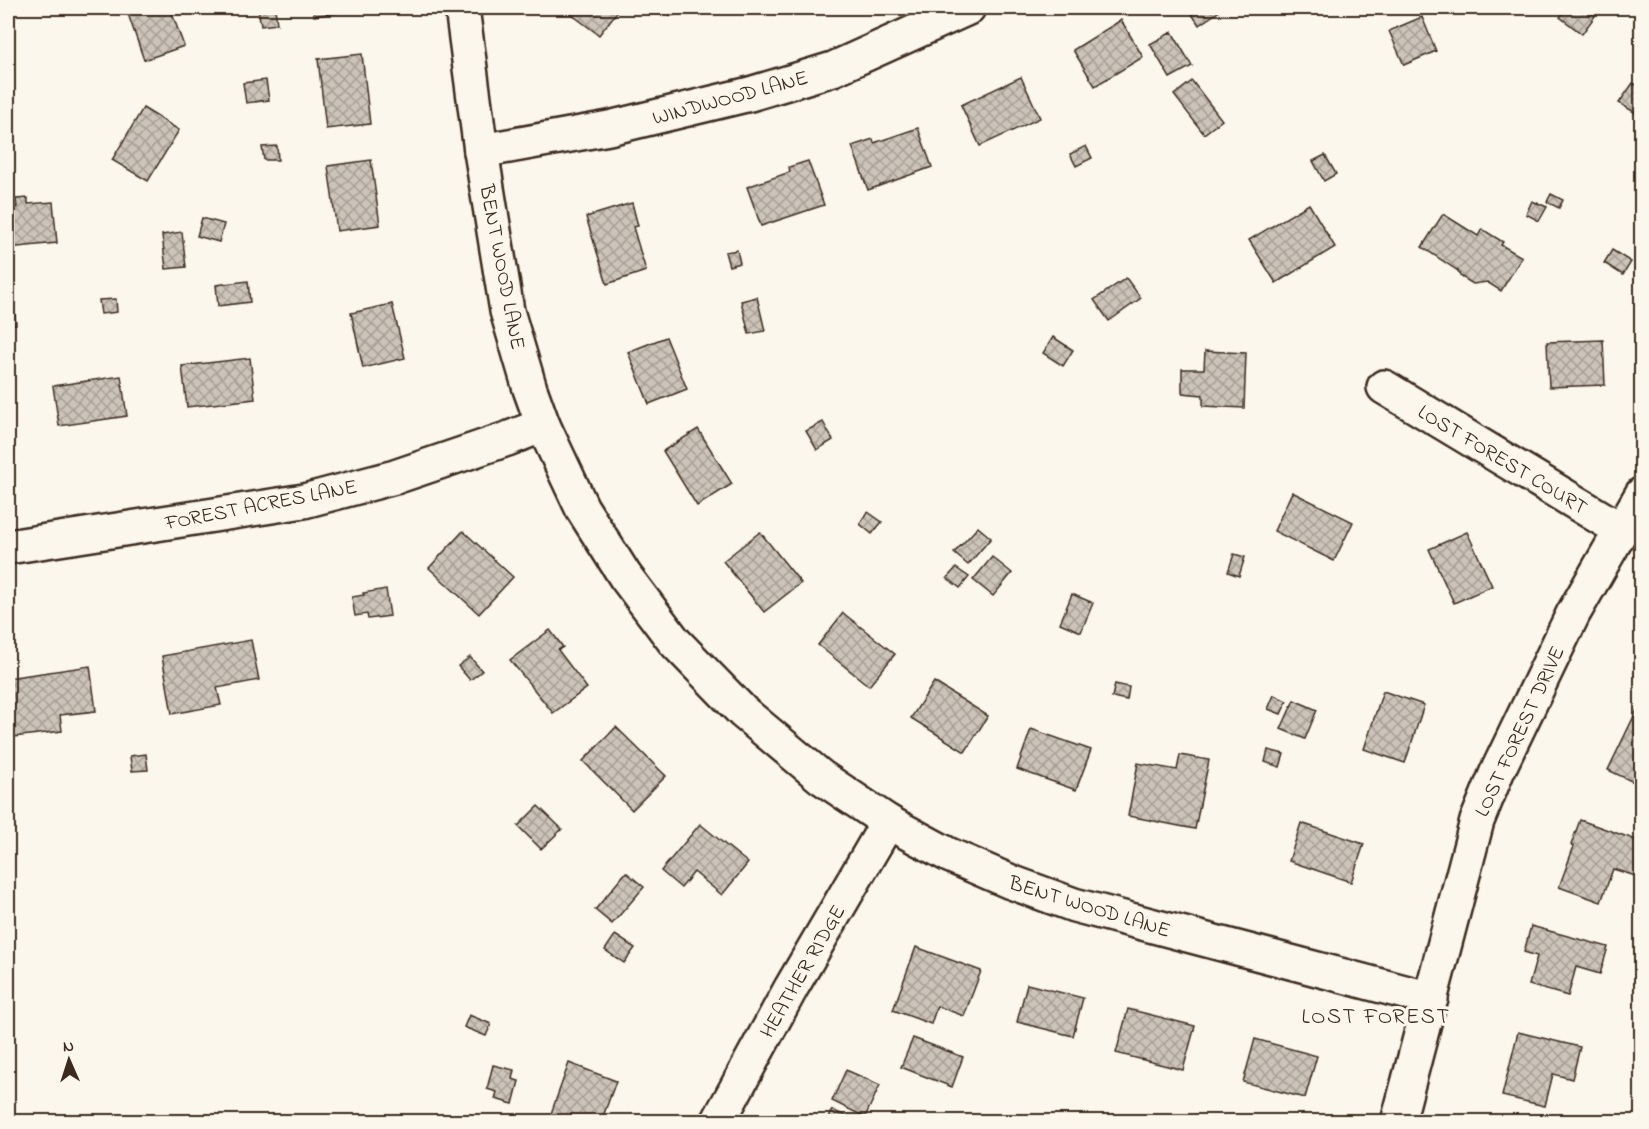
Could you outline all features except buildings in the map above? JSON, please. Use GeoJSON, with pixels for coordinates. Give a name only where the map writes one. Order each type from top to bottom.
{"type":"FeatureCollection","features":[{"type":"Feature","properties":{"kind":"street","name":"BENT WOOD LANE"},"geometry":{"type":"LineString","coordinates":[[462,8],[481,151],[507,311],[543,425],[582,508],[625,576],[674,640],[743,712],[821,777],[888,822],[950,855],[1011,882],[1074,905],[1431,999]]}},
{"type":"Feature","properties":{"kind":"street","name":"WINDWOOD LANE"},"geometry":{"type":"LineString","coordinates":[[481,151],[609,128],[750,94],[833,69],[968,8]]}},
{"type":"Feature","properties":{"kind":"street","name":"LOST FOREST COURT"},"geometry":{"type":"LineString","coordinates":[[1384,387],[1621,530]]}},
{"type":"Feature","properties":{"kind":"street","name":"FOREST ACRES LANE"},"geometry":{"type":"LineString","coordinates":[[8,547],[304,501],[395,477],[543,425]]}},
{"type":"Feature","properties":{"kind":"street","name":"LOST FOREST DRIVE"},"geometry":{"type":"LineString","coordinates":[[1398,1122],[1477,821],[1497,772],[1573,614],[1641,494]]}},
{"type":"Feature","properties":{"kind":"street","name":"HEATHER RIDGE"},"geometry":{"type":"LineString","coordinates":[[717,1122],[791,988],[888,822]]}},
{"type":"Feature","properties":{"kind":"district","name":"LOST FOREST"},"geometry":{"type":"Point","coordinates":[1376,1015]}}]}
